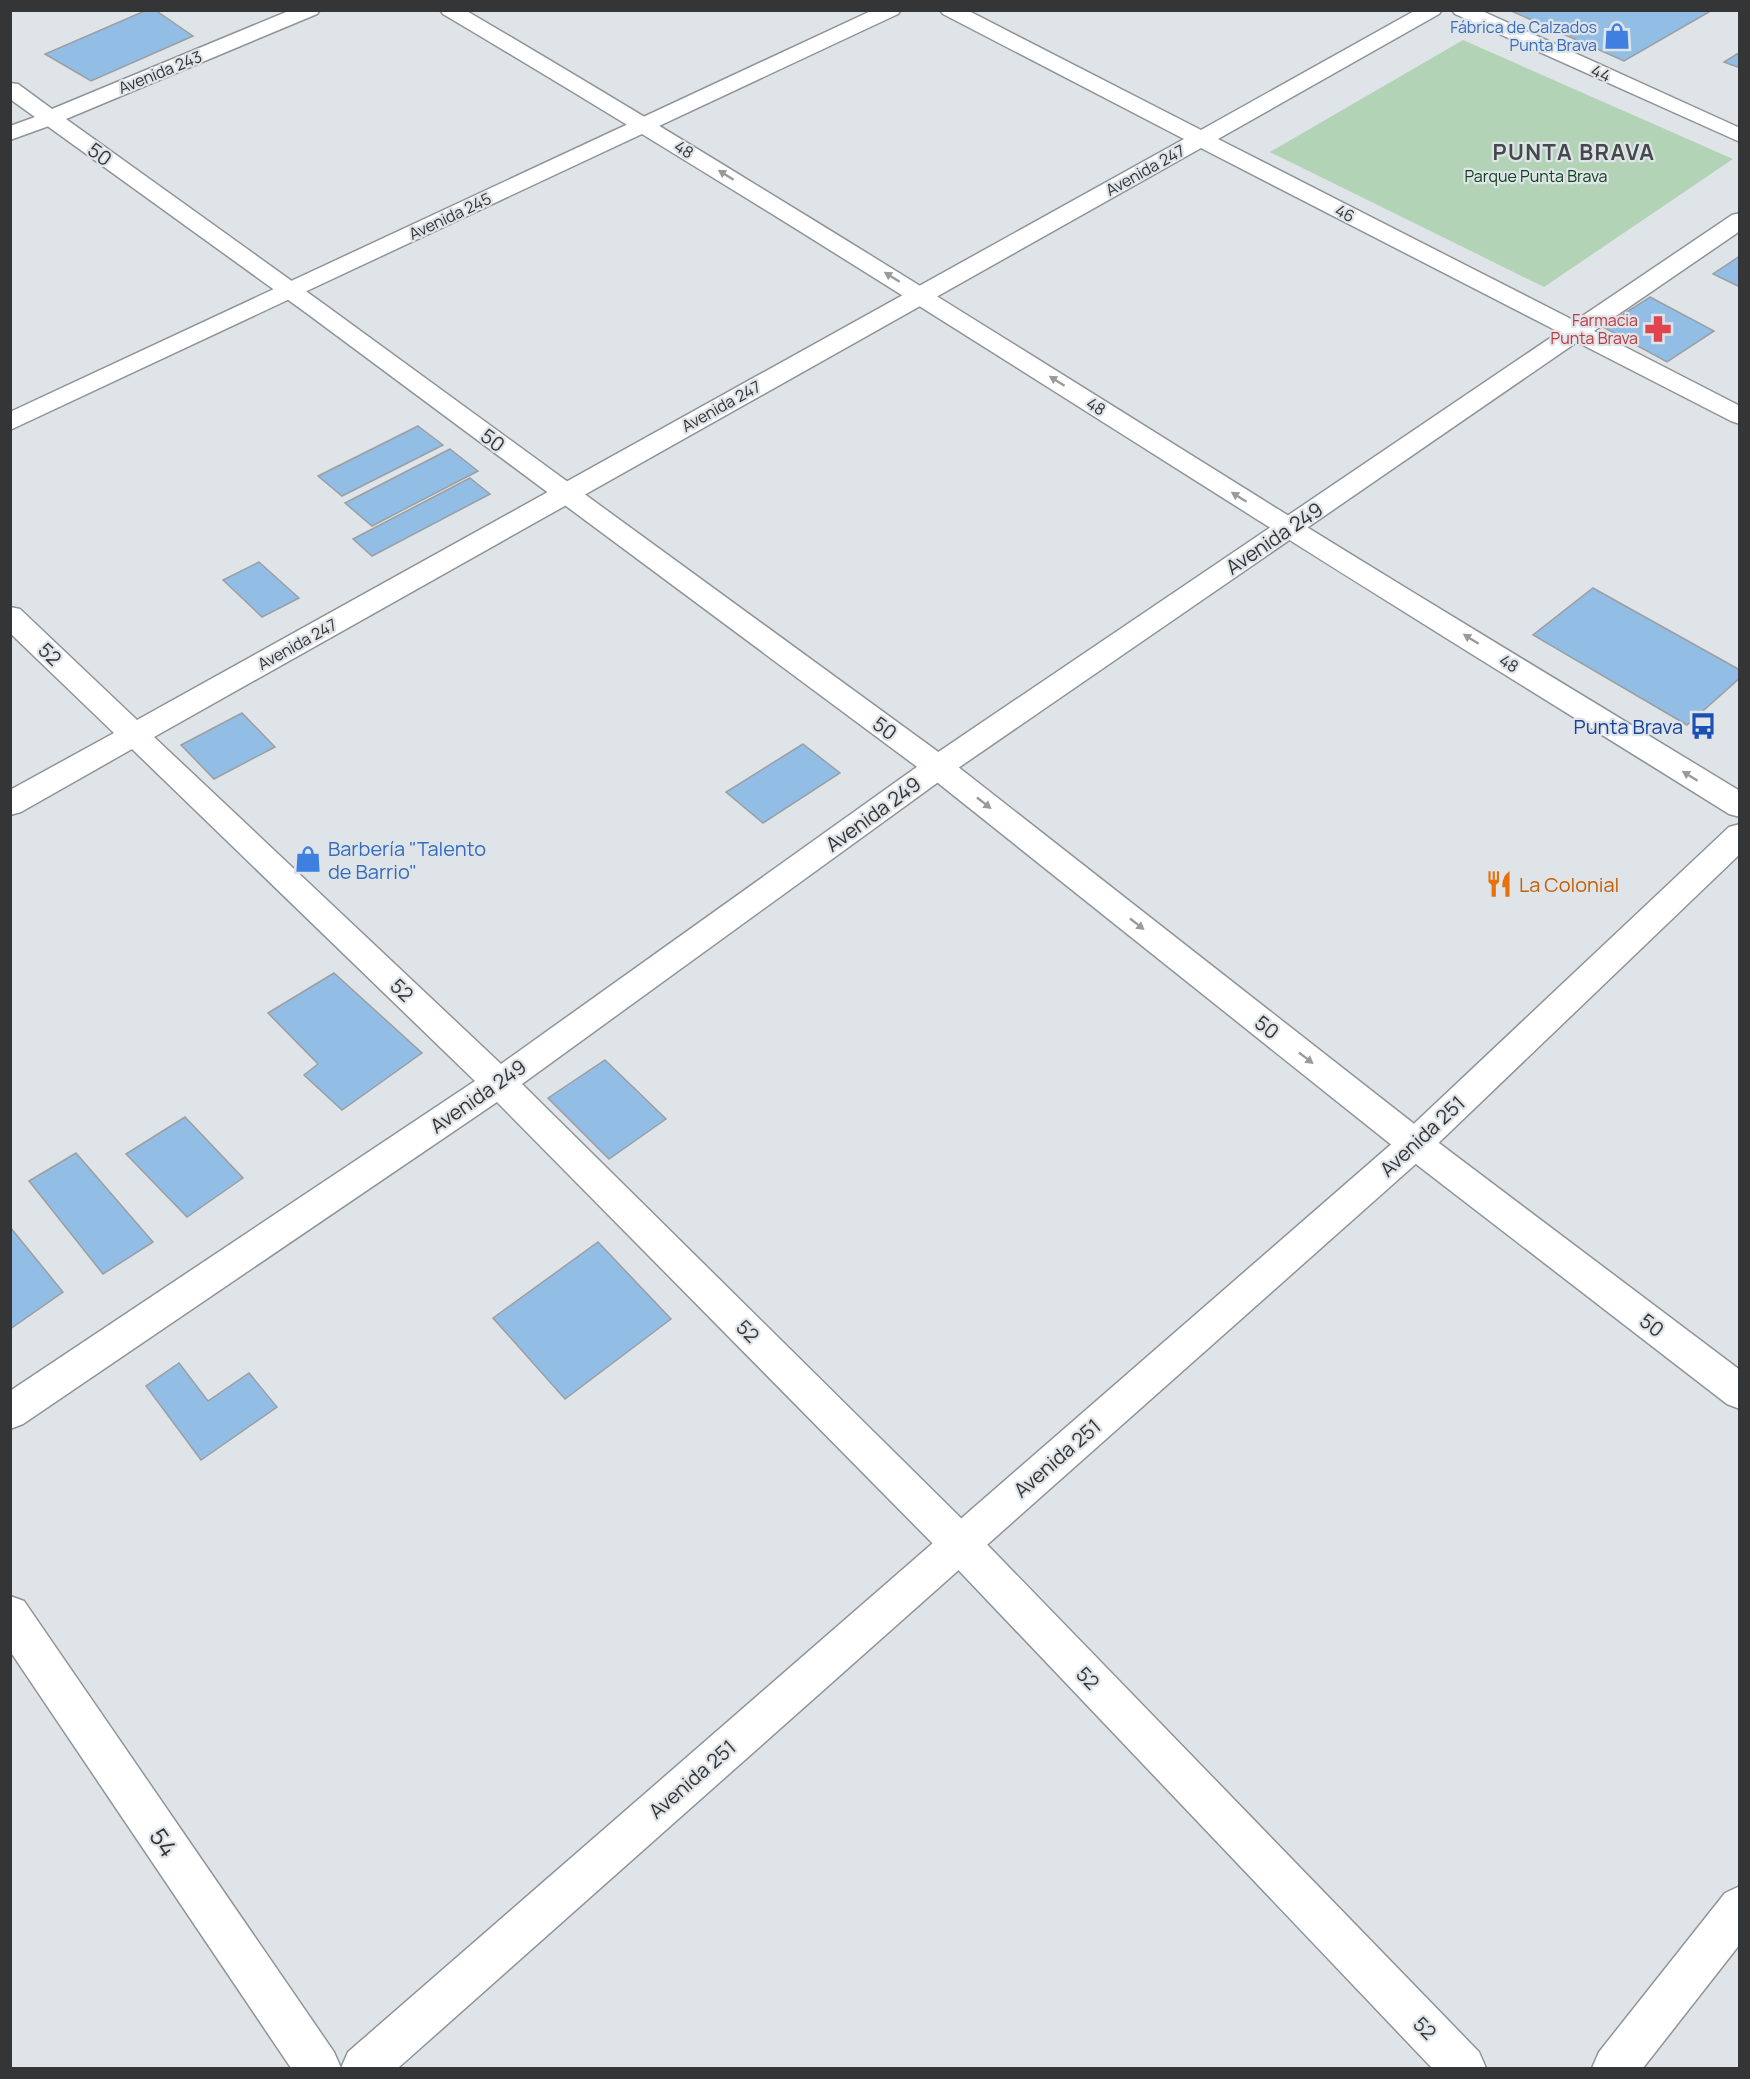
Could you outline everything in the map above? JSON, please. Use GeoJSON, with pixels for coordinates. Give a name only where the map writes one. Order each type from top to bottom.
{"type":"FeatureCollection","features":[{"type":"Feature","properties":{"kind":"street","name":"Avenida 243"},"geometry":{"type":"LineString","coordinates":[[10,134],[310,10]]}},
{"type":"Feature","properties":{"kind":"street","name":"48"},"geometry":{"type":"LineString","coordinates":[[450,10],[645,125],[921,295],[1289,528],[1740,806]]}},
{"type":"Feature","properties":{"kind":"street","name":"Avenida 245"},"geometry":{"type":"LineString","coordinates":[[10,422],[891,10]]}},
{"type":"Feature","properties":{"kind":"street","name":"46"},"geometry":{"type":"LineString","coordinates":[[950,10],[1740,416]]}},
{"type":"Feature","properties":{"kind":"street","name":"Avenida 247"},"geometry":{"type":"LineString","coordinates":[[10,804],[1432,10]]}},
{"type":"Feature","properties":{"kind":"street","name":"44"},"geometry":{"type":"LineString","coordinates":[[1462,10],[1740,136]]}},
{"type":"Feature","properties":{"kind":"street","name":"50"},"geometry":{"type":"LineString","coordinates":[[10,89],[290,290],[938,767],[1415,1144],[1740,1392]]}},
{"type":"Feature","properties":{"kind":"street","name":"Avenida 249"},"geometry":{"type":"LineString","coordinates":[[10,1412],[499,1083],[938,767],[1740,220]]}},
{"type":"Feature","properties":{"kind":"street","name":"52"},"geometry":{"type":"LineString","coordinates":[[10,616],[499,1083],[960,1544],[1463,2068]]}},
{"type":"Feature","properties":{"kind":"street","name":"Avenida 251"},"geometry":{"type":"LineString","coordinates":[[364,2068],[1415,1144],[1740,835]]}},
{"type":"Feature","properties":{"kind":"street","name":"54"},"geometry":{"type":"LineString","coordinates":[[10,1615],[318,2068]]}},
{"type":"Feature","properties":{"kind":"street"},"geometry":{"type":"LineString","coordinates":[[1615,2068],[1740,1908]]}},
{"type":"Feature","properties":{"kind":"green space","name":"Parque Punta Brava"},"geometry":{"type":"Polygon","coordinates":[[[1463,40],[1733,159],[1544,287],[1270,152],[1463,40]]]}},
{"type":"Feature","properties":{"kind":"building"},"geometry":{"type":"Polygon","coordinates":[[[147,10],[155,10],[193,36],[91,81],[45,54],[147,10]]]}},
{"type":"Feature","properties":{"kind":"building","name":"Fábrica de Calzados Punta Brava"},"geometry":{"type":"Polygon","coordinates":[[[1509,10],[1706,10],[1709,12],[1624,61],[1509,10]]]}},
{"type":"Feature","properties":{"kind":"building"},"geometry":{"type":"Polygon","coordinates":[[[1740,52],[1740,68],[1724,62],[1740,52]]]}},
{"type":"Feature","properties":{"kind":"building"},"geometry":{"type":"Polygon","coordinates":[[[1740,256],[1740,287],[1713,274],[1740,256]]]}},
{"type":"Feature","properties":{"kind":"building","name":"Farmacia Punta Brava"},"geometry":{"type":"Polygon","coordinates":[[[1650,297],[1714,331],[1667,362],[1603,327],[1650,297]]]}},
{"type":"Feature","properties":{"kind":"building"},"geometry":{"type":"Polygon","coordinates":[[[418,426],[443,445],[342,496],[318,476],[418,426]]]}},
{"type":"Feature","properties":{"kind":"building"},"geometry":{"type":"Polygon","coordinates":[[[450,449],[478,471],[372,526],[345,503],[450,449]]]}},
{"type":"Feature","properties":{"kind":"building"},"geometry":{"type":"Polygon","coordinates":[[[470,478],[490,494],[372,556],[353,539],[470,478]]]}},
{"type":"Feature","properties":{"kind":"building"},"geometry":{"type":"Polygon","coordinates":[[[259,562],[299,598],[262,617],[223,580],[259,562]]]}},
{"type":"Feature","properties":{"kind":"building"},"geometry":{"type":"Polygon","coordinates":[[[1593,588],[1740,670],[1740,678],[1687,725],[1533,635],[1593,588]]]}},
{"type":"Feature","properties":{"kind":"building"},"geometry":{"type":"Polygon","coordinates":[[[242,713],[275,747],[214,779],[181,745],[242,713]]]}},
{"type":"Feature","properties":{"kind":"building"},"geometry":{"type":"Polygon","coordinates":[[[803,744],[840,773],[763,823],[726,792],[803,744]]]}},
{"type":"Feature","properties":{"kind":"building"},"geometry":{"type":"Polygon","coordinates":[[[334,973],[422,1053],[342,1110],[304,1075],[318,1064],[268,1013],[334,973]]]}},
{"type":"Feature","properties":{"kind":"building"},"geometry":{"type":"Polygon","coordinates":[[[605,1060],[666,1119],[609,1159],[548,1098],[605,1060]]]}},
{"type":"Feature","properties":{"kind":"building"},"geometry":{"type":"Polygon","coordinates":[[[185,1117],[243,1178],[187,1217],[126,1154],[185,1117]]]}},
{"type":"Feature","properties":{"kind":"building"},"geometry":{"type":"Polygon","coordinates":[[[76,1153],[153,1242],[103,1274],[29,1181],[76,1153]]]}},
{"type":"Feature","properties":{"kind":"building"},"geometry":{"type":"Polygon","coordinates":[[[10,1227],[63,1292],[10,1329],[10,1227]]]}},
{"type":"Feature","properties":{"kind":"building"},"geometry":{"type":"Polygon","coordinates":[[[598,1242],[671,1319],[565,1399],[493,1318],[598,1242]]]}},
{"type":"Feature","properties":{"kind":"building"},"geometry":{"type":"Polygon","coordinates":[[[179,1363],[208,1401],[249,1373],[277,1407],[201,1460],[146,1386],[179,1363]]]}},
{"type":"Feature","properties":{"kind":"place","name":"Fábrica de Calzados Punta Brava"},"geometry":{"type":"Point","coordinates":[1617,36]}},
{"type":"Feature","properties":{"kind":"place","name":"Farmacia Punta Brava"},"geometry":{"type":"Point","coordinates":[1658,329]}},
{"type":"Feature","properties":{"kind":"place","name":"Punta Brava"},"geometry":{"type":"Point","coordinates":[1703,726]}},
{"type":"Feature","properties":{"kind":"place","name":"Barbería \"Talento de Barrio\""},"geometry":{"type":"Point","coordinates":[308,859]}},
{"type":"Feature","properties":{"kind":"place","name":"La Colonial"},"geometry":{"type":"Point","coordinates":[1499,884]}},
{"type":"Feature","properties":{"kind":"district","name":"PUNTA BRAVA"},"geometry":{"type":"Point","coordinates":[1574,152]}}]}
